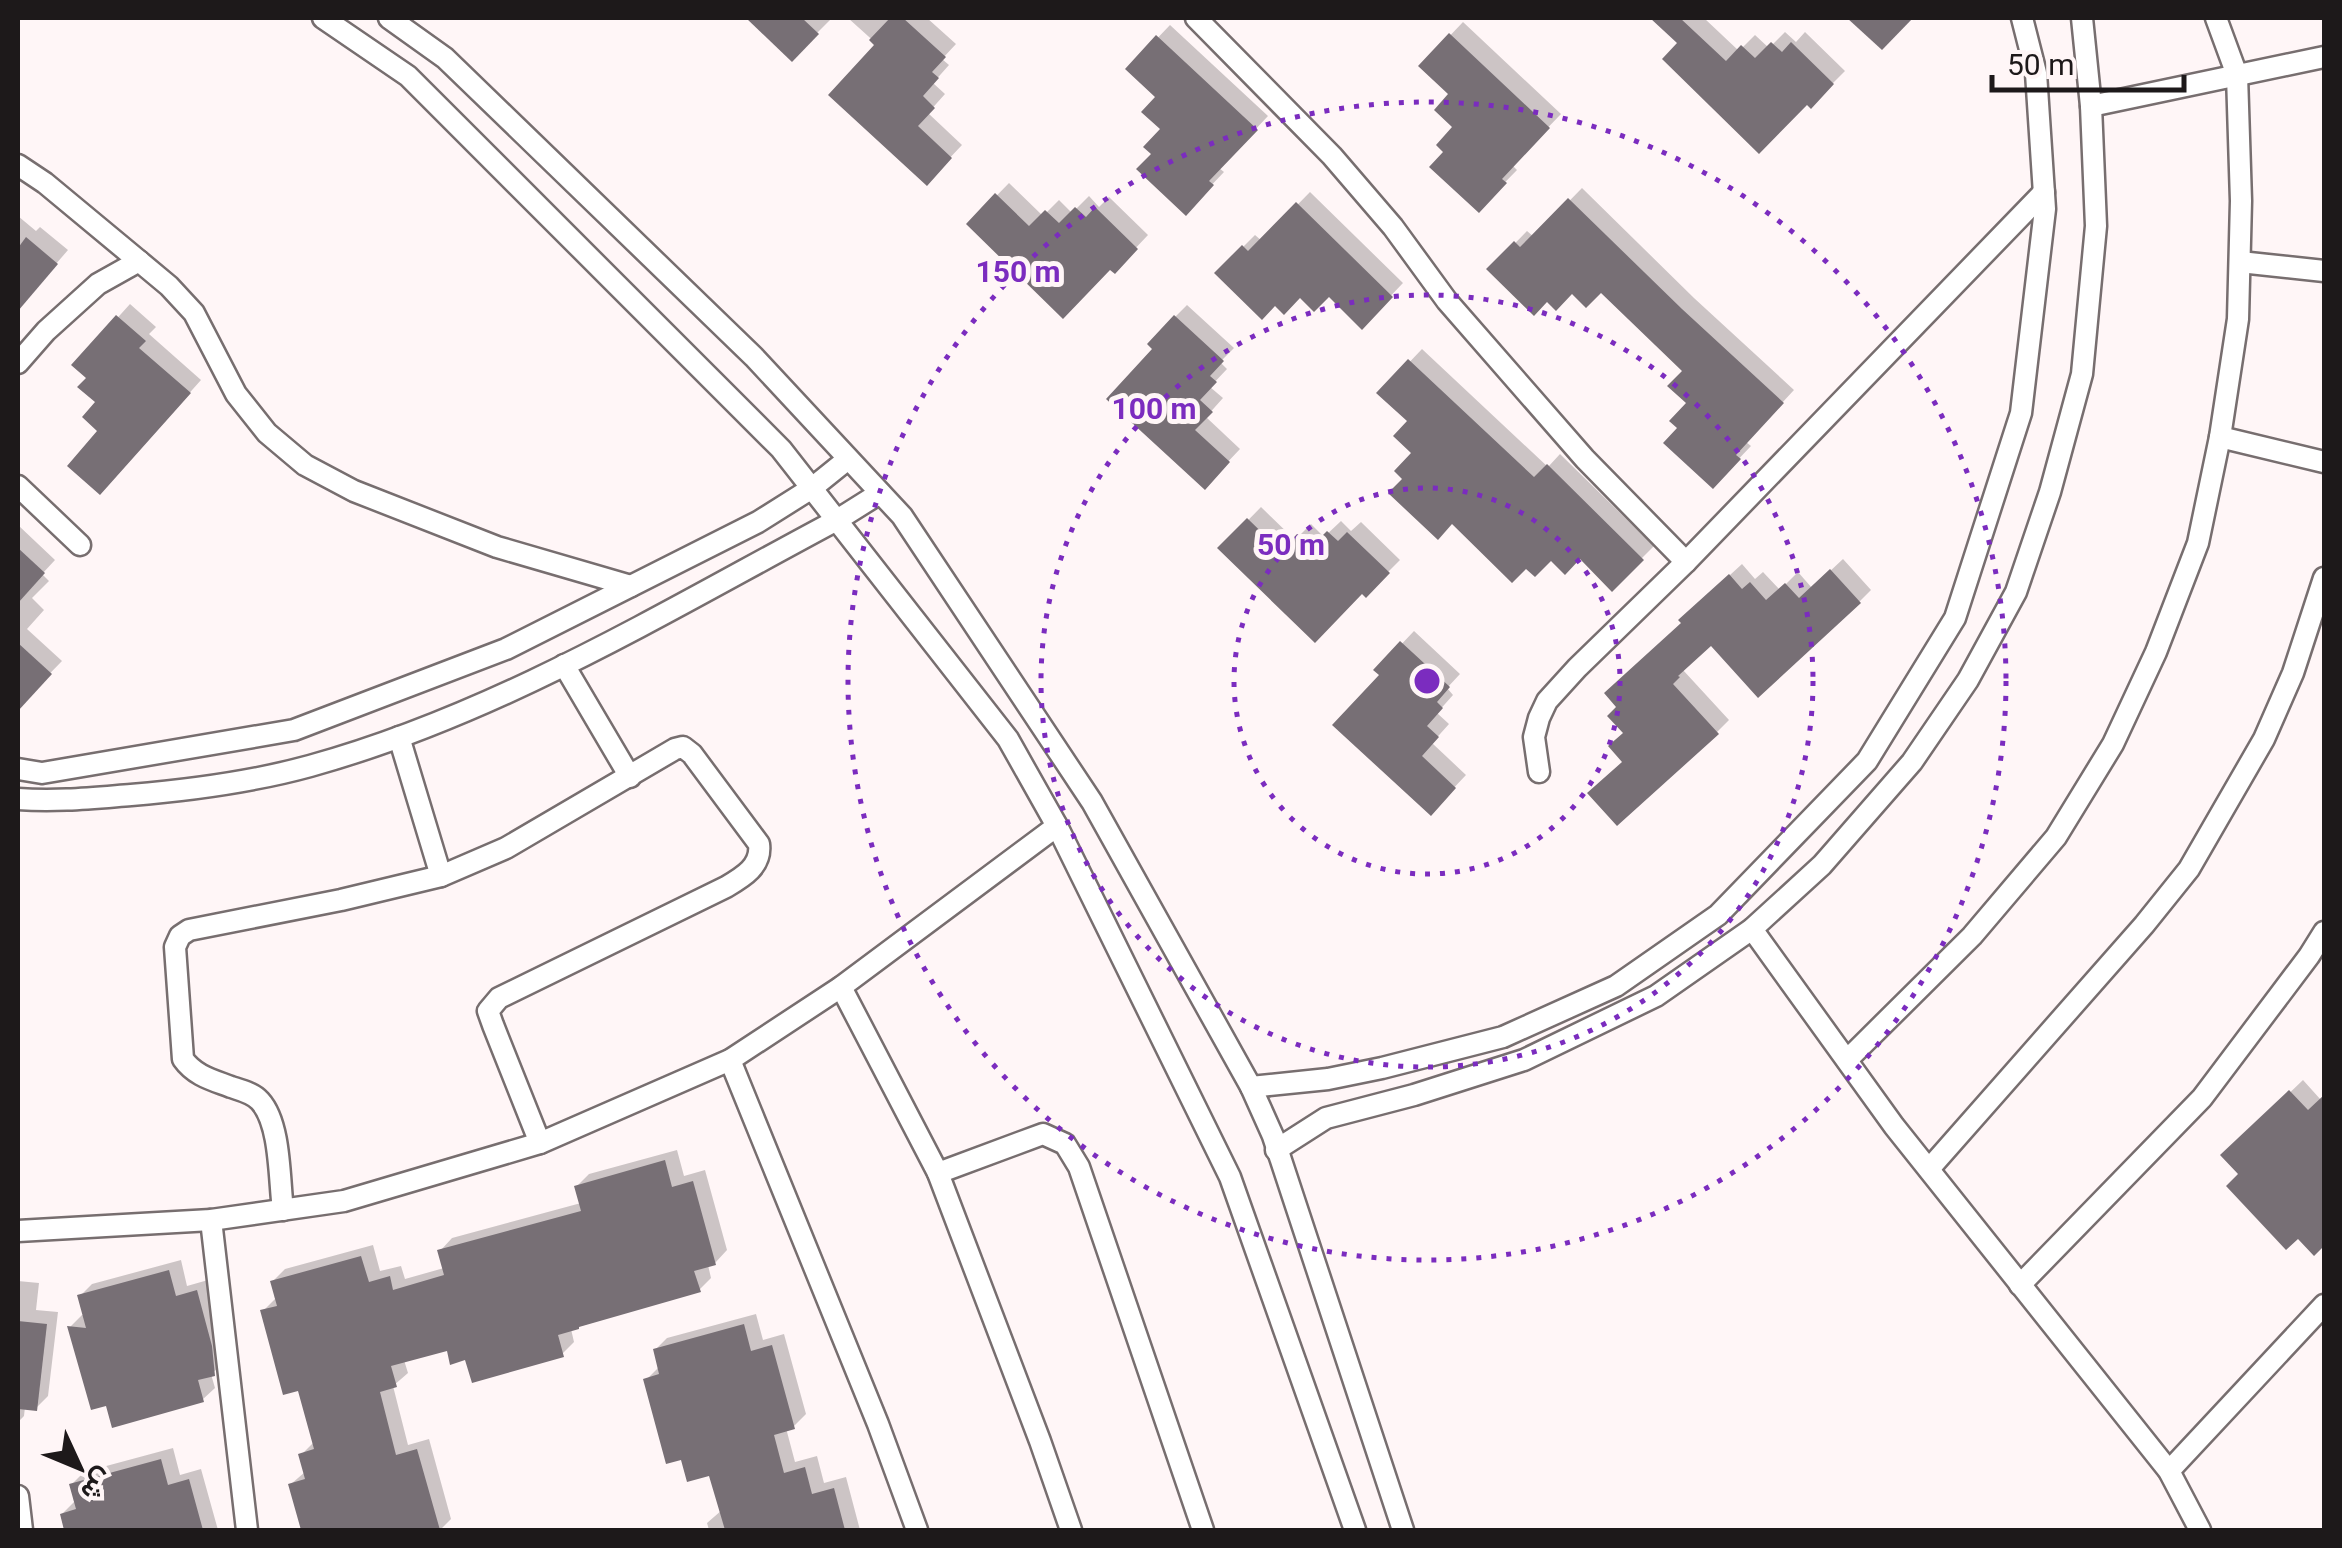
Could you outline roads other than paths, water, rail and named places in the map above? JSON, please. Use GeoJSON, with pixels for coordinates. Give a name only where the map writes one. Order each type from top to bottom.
{"type":"FeatureCollection","features":[{"type":"Feature","properties":{"kind":"street"},"geometry":{"type":"LineString","coordinates":[[323,18],[408,76],[782,449],[1008,739],[1057,826],[1230,1177],[1355,1530]]}},
{"type":"Feature","properties":{"kind":"street"},"geometry":{"type":"LineString","coordinates":[[390,18],[445,58],[754,356],[902,516],[1092,802],[1251,1086],[1273,1136],[1404,1530]]}},
{"type":"Feature","properties":{"kind":"street"},"geometry":{"type":"LineString","coordinates":[[1196,18],[1332,156],[1447,301],[1585,459],[1686,562]]}},
{"type":"Feature","properties":{"kind":"street"},"geometry":{"type":"LineString","coordinates":[[1251,1086],[1328,1079],[1503,1037],[1616,986],[1718,916],[1867,761],[1955,618],[2021,413],[2045,210],[2036,73],[2022,18]]}},
{"type":"Feature","properties":{"kind":"street"},"geometry":{"type":"LineString","coordinates":[[1276,1150],[1326,1118],[1524,1060],[1656,996],[1752,929],[1822,865],[1912,762],[1968,680],[2016,592],[2050,492],[2082,374],[2096,226],[2092,106],[2082,18]]}},
{"type":"Feature","properties":{"kind":"street"},"geometry":{"type":"LineString","coordinates":[[1846,1060],[1972,936],[2056,837],[2113,744],[2156,652],[2198,543],[2220,438],[2238,319],[2240,262],[2237,76],[2216,18]]}},
{"type":"Feature","properties":{"kind":"street"},"geometry":{"type":"LineString","coordinates":[[2092,106],[2324,58]]}},
{"type":"Feature","properties":{"kind":"street"},"geometry":{"type":"LineString","coordinates":[[18,165],[169,286],[194,313],[236,394],[267,432],[305,464],[354,491],[497,546],[631,586]]}},
{"type":"Feature","properties":{"kind":"street"},"geometry":{"type":"LineString","coordinates":[[1539,772],[1534,737],[1548,701],[2044,192]]}},
{"type":"Feature","properties":{"kind":"street"},"geometry":{"type":"LineString","coordinates":[[18,363],[98,284],[138,261]]}},
{"type":"Feature","properties":{"kind":"street"},"geometry":{"type":"LineString","coordinates":[[2240,262],[2324,271]]}},
{"type":"Feature","properties":{"kind":"street"},"geometry":{"type":"LineString","coordinates":[[2220,438],[2324,462]]}},
{"type":"Feature","properties":{"kind":"street"},"geometry":{"type":"LineString","coordinates":[[18,769],[42,773],[294,730],[506,649],[758,522],[812,488],[848,459]]}},
{"type":"Feature","properties":{"kind":"street"},"geometry":{"type":"LineString","coordinates":[[18,486],[80,545]]}},
{"type":"Feature","properties":{"kind":"street"},"geometry":{"type":"LineString","coordinates":[[18,810],[18,799],[52,801],[197,790],[309,767],[399,737],[528,685],[837,520],[880,493]]}},
{"type":"Feature","properties":{"kind":"street"},"geometry":{"type":"LineString","coordinates":[[1928,1169],[2144,926],[2189,868],[2264,739],[2293,673],[2324,578]]}},
{"type":"Feature","properties":{"kind":"street"},"geometry":{"type":"LineString","coordinates":[[564,666],[630,777]]}},
{"type":"Feature","properties":{"kind":"street"},"geometry":{"type":"LineString","coordinates":[[399,737],[441,876]]}},
{"type":"Feature","properties":{"kind":"street"},"geometry":{"type":"LineString","coordinates":[[283,1210],[274,1134],[262,1103],[241,1090],[205,1078],[183,1060],[174,948],[180,936],[189,930],[441,876],[506,848],[683,747],[758,844],[760,855],[742,878],[726,887],[491,1005],[488,1011],[492,1025],[540,1143]]}},
{"type":"Feature","properties":{"kind":"street"},"geometry":{"type":"LineString","coordinates":[[18,1230],[211,1220],[344,1202],[540,1143],[730,1060],[841,988],[1057,826]]}},
{"type":"Feature","properties":{"kind":"street"},"geometry":{"type":"LineString","coordinates":[[1752,929],[1928,1169],[2169,1471],[2200,1530]]}},
{"type":"Feature","properties":{"kind":"street"},"geometry":{"type":"LineString","coordinates":[[2020,1285],[2202,1098],[2324,932]]}},
{"type":"Feature","properties":{"kind":"street"},"geometry":{"type":"LineString","coordinates":[[841,988],[938,1174],[1071,1530]]}},
{"type":"Feature","properties":{"kind":"street"},"geometry":{"type":"LineString","coordinates":[[730,1060],[917,1530]]}},
{"type":"Feature","properties":{"kind":"street"},"geometry":{"type":"LineString","coordinates":[[938,1174],[1043,1134],[1065,1144],[1079,1167],[1203,1530]]}},
{"type":"Feature","properties":{"kind":"street"},"geometry":{"type":"LineString","coordinates":[[211,1220],[247,1530]]}},
{"type":"Feature","properties":{"kind":"street"},"geometry":{"type":"LineString","coordinates":[[2169,1471],[2324,1305]]}},
{"type":"Feature","properties":{"kind":"street"},"geometry":{"type":"LineString","coordinates":[[18,1496],[22,1530]]}}]}
